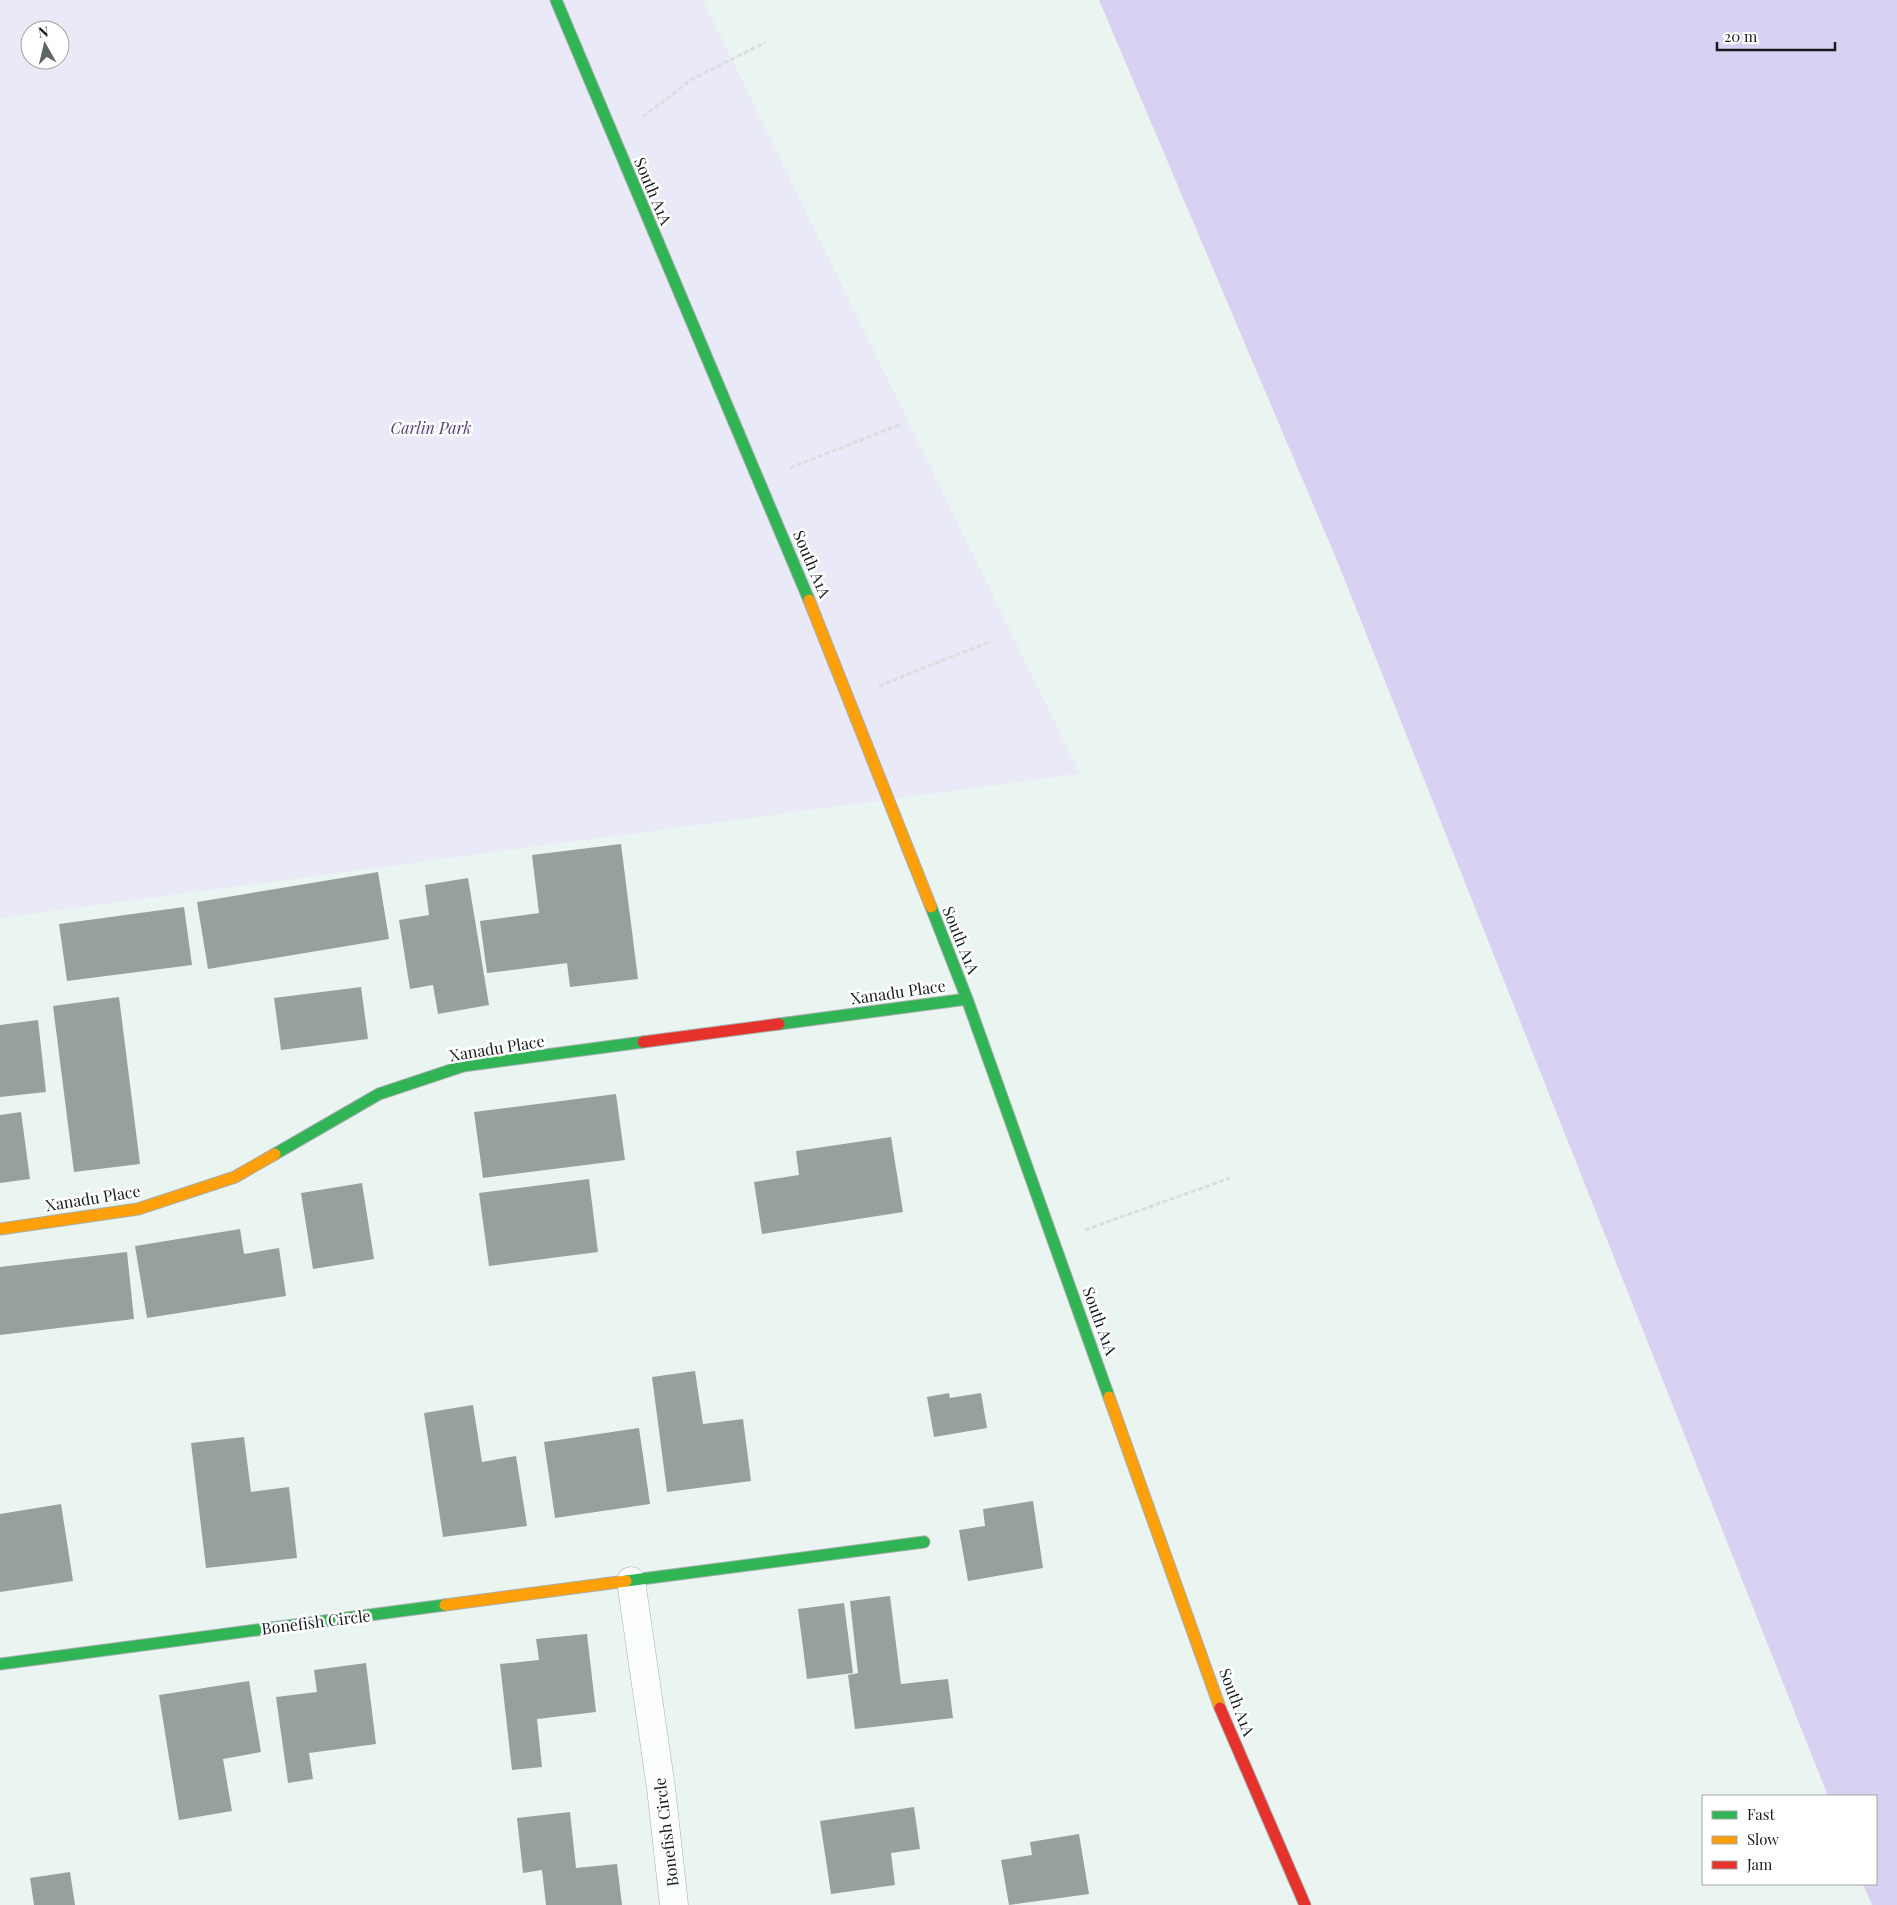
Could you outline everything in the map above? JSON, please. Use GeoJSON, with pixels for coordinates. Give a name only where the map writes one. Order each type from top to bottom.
{"type":"FeatureCollection","features":[{"type":"Feature","properties":{"kind":"street","name":"South A1A"},"geometry":{"type":"LineString","coordinates":[[556,0],[613,140],[759,480],[848,698],[967,999],[1225,1721],[1305,1905]]}},
{"type":"Feature","properties":{"kind":"street","name":"Xanadu Place"},"geometry":{"type":"LineString","coordinates":[[0,1229],[138,1209],[235,1177],[379,1094],[463,1066],[967,999]]}},
{"type":"Feature","properties":{"kind":"street","name":"Bonefish Circle"},"geometry":{"type":"LineString","coordinates":[[0,1664],[924,1542]]}},
{"type":"Feature","properties":{"kind":"street","name":"Bonefish Circle"},"geometry":{"type":"LineString","coordinates":[[631,1581],[661,1788],[674,1905]]}},
{"type":"Feature","properties":{"kind":"path"},"geometry":{"type":"LineString","coordinates":[[613,140],[692,79],[766,42]]}},
{"type":"Feature","properties":{"kind":"path"},"geometry":{"type":"LineString","coordinates":[[759,480],[901,424]]}},
{"type":"Feature","properties":{"kind":"path"},"geometry":{"type":"LineString","coordinates":[[848,698],[992,641]]}},
{"type":"Feature","properties":{"kind":"path"},"geometry":{"type":"LineString","coordinates":[[1054,1241],[1230,1178]]}},
{"type":"Feature","properties":{"kind":"green space","name":"Carlin Park"},"geometry":{"type":"Polygon","coordinates":[[[0,0],[703,0],[1080,774],[0,918],[0,0]]]}},
{"type":"Feature","properties":{"kind":"shaded area"},"geometry":{"type":"Polygon","coordinates":[[[1099,0],[1897,0],[1897,1905],[1872,1905],[1863,1885],[1877,1885],[1877,1795],[1828,1795],[1338,563],[1099,0]]]}},
{"type":"Feature","properties":{"kind":"building"},"geometry":{"type":"Polygon","coordinates":[[[621,844],[638,979],[570,987],[567,963],[487,973],[480,921],[539,913],[532,855],[621,844]]]}},
{"type":"Feature","properties":{"kind":"building"},"geometry":{"type":"Polygon","coordinates":[[[378,872],[389,939],[208,969],[197,902],[378,872]]]}},
{"type":"Feature","properties":{"kind":"building"},"geometry":{"type":"Polygon","coordinates":[[[468,878],[489,1005],[438,1014],[433,985],[410,989],[399,920],[429,915],[425,885],[468,878]]]}},
{"type":"Feature","properties":{"kind":"building"},"geometry":{"type":"Polygon","coordinates":[[[184,907],[192,965],[67,981],[59,924],[184,907]]]}},
{"type":"Feature","properties":{"kind":"building"},"geometry":{"type":"Polygon","coordinates":[[[361,987],[368,1039],[281,1050],[274,998],[361,987]]]}},
{"type":"Feature","properties":{"kind":"building"},"geometry":{"type":"Polygon","coordinates":[[[119,997],[140,1164],[74,1172],[53,1006],[119,997]]]}},
{"type":"Feature","properties":{"kind":"building"},"geometry":{"type":"Polygon","coordinates":[[[38,1020],[46,1092],[0,1097],[0,1025],[38,1020]]]}},
{"type":"Feature","properties":{"kind":"building"},"geometry":{"type":"Polygon","coordinates":[[[616,1094],[625,1160],[483,1178],[474,1112],[616,1094]]]}},
{"type":"Feature","properties":{"kind":"building"},"geometry":{"type":"Polygon","coordinates":[[[21,1112],[30,1179],[0,1183],[0,1115],[21,1112]]]}},
{"type":"Feature","properties":{"kind":"building"},"geometry":{"type":"Polygon","coordinates":[[[891,1137],[903,1212],[762,1234],[754,1182],[799,1175],[796,1151],[891,1137]]]}},
{"type":"Feature","properties":{"kind":"building"},"geometry":{"type":"Polygon","coordinates":[[[589,1179],[598,1252],[489,1266],[479,1193],[589,1179]]]}},
{"type":"Feature","properties":{"kind":"building"},"geometry":{"type":"Polygon","coordinates":[[[362,1183],[374,1259],[313,1269],[301,1193],[362,1183]]]}},
{"type":"Feature","properties":{"kind":"building"},"geometry":{"type":"Polygon","coordinates":[[[240,1229],[244,1254],[279,1248],[286,1296],[147,1318],[135,1246],[240,1229]]]}},
{"type":"Feature","properties":{"kind":"building"},"geometry":{"type":"Polygon","coordinates":[[[127,1252],[134,1319],[0,1335],[0,1267],[127,1252]]]}},
{"type":"Feature","properties":{"kind":"building"},"geometry":{"type":"Polygon","coordinates":[[[695,1371],[703,1424],[743,1419],[751,1481],[667,1492],[652,1377],[695,1371]]]}},
{"type":"Feature","properties":{"kind":"building"},"geometry":{"type":"Polygon","coordinates":[[[949,1393],[950,1398],[981,1393],[987,1428],[934,1437],[927,1397],[949,1393]]]}},
{"type":"Feature","properties":{"kind":"building"},"geometry":{"type":"Polygon","coordinates":[[[473,1405],[482,1462],[516,1456],[527,1526],[443,1537],[424,1413],[473,1405]]]}},
{"type":"Feature","properties":{"kind":"building"},"geometry":{"type":"Polygon","coordinates":[[[639,1428],[650,1504],[555,1518],[544,1442],[639,1428]]]}},
{"type":"Feature","properties":{"kind":"building"},"geometry":{"type":"Polygon","coordinates":[[[244,1437],[251,1492],[289,1487],[297,1558],[206,1568],[191,1443],[244,1437]]]}},
{"type":"Feature","properties":{"kind":"building"},"geometry":{"type":"Polygon","coordinates":[[[1033,1501],[1043,1568],[968,1581],[959,1530],[985,1526],[983,1509],[1033,1501]]]}},
{"type":"Feature","properties":{"kind":"building"},"geometry":{"type":"Polygon","coordinates":[[[61,1504],[73,1581],[0,1592],[0,1514],[61,1504]]]}},
{"type":"Feature","properties":{"kind":"building"},"geometry":{"type":"Polygon","coordinates":[[[890,1596],[901,1684],[948,1679],[953,1718],[855,1729],[848,1675],[858,1673],[850,1601],[890,1596]]]}},
{"type":"Feature","properties":{"kind":"building"},"geometry":{"type":"Polygon","coordinates":[[[844,1603],[853,1673],[807,1679],[798,1609],[844,1603]]]}},
{"type":"Feature","properties":{"kind":"building"},"geometry":{"type":"Polygon","coordinates":[[[587,1634],[596,1712],[537,1719],[542,1767],[512,1770],[500,1664],[539,1660],[536,1639],[587,1634]]]}},
{"type":"Feature","properties":{"kind":"building"},"geometry":{"type":"Polygon","coordinates":[[[366,1663],[376,1744],[309,1753],[313,1779],[288,1783],[276,1697],[317,1692],[314,1670],[366,1663]]]}},
{"type":"Feature","properties":{"kind":"building"},"geometry":{"type":"Polygon","coordinates":[[[249,1681],[261,1752],[223,1759],[232,1811],[179,1820],[159,1695],[249,1681]]]}},
{"type":"Feature","properties":{"kind":"building"},"geometry":{"type":"Polygon","coordinates":[[[914,1807],[920,1849],[891,1853],[895,1885],[831,1894],[820,1821],[914,1807]]]}},
{"type":"Feature","properties":{"kind":"building"},"geometry":{"type":"Polygon","coordinates":[[[570,1812],[576,1868],[617,1864],[622,1905],[546,1905],[542,1870],[523,1873],[517,1818],[570,1812]]]}},
{"type":"Feature","properties":{"kind":"building"},"geometry":{"type":"Polygon","coordinates":[[[1079,1834],[1089,1894],[1009,1905],[1001,1860],[1032,1855],[1030,1842],[1079,1834]]]}},
{"type":"Feature","properties":{"kind":"building"},"geometry":{"type":"Polygon","coordinates":[[[70,1872],[75,1905],[34,1905],[30,1878],[70,1872]]]}},
{"type":"Feature","properties":{"kind":"traffic: fast"},"geometry":{"type":"LineString","coordinates":[[556,0],[809,600]]}},
{"type":"Feature","properties":{"kind":"traffic: fast"},"geometry":{"type":"LineString","coordinates":[[931,907],[967,999],[1109,1397]]}},
{"type":"Feature","properties":{"kind":"traffic: fast"},"geometry":{"type":"LineString","coordinates":[[779,1024],[967,999]]}},
{"type":"Feature","properties":{"kind":"traffic: fast"},"geometry":{"type":"LineString","coordinates":[[275,1154],[379,1094],[463,1066],[643,1042]]}},
{"type":"Feature","properties":{"kind":"traffic: fast"},"geometry":{"type":"LineString","coordinates":[[626,1581],[924,1542]]}},
{"type":"Feature","properties":{"kind":"traffic: fast"},"geometry":{"type":"LineString","coordinates":[[0,1664],[445,1605]]}},
{"type":"Feature","properties":{"kind":"traffic: slow"},"geometry":{"type":"LineString","coordinates":[[809,600],[931,907]]}},
{"type":"Feature","properties":{"kind":"traffic: slow"},"geometry":{"type":"LineString","coordinates":[[0,1229],[138,1209],[235,1177],[275,1154]]}},
{"type":"Feature","properties":{"kind":"traffic: slow"},"geometry":{"type":"LineString","coordinates":[[1109,1397],[1220,1708]]}},
{"type":"Feature","properties":{"kind":"traffic: slow"},"geometry":{"type":"LineString","coordinates":[[445,1605],[626,1581]]}},
{"type":"Feature","properties":{"kind":"traffic: jam"},"geometry":{"type":"LineString","coordinates":[[643,1042],[779,1024]]}},
{"type":"Feature","properties":{"kind":"traffic: jam"},"geometry":{"type":"LineString","coordinates":[[1220,1708],[1305,1905]]}}]}
